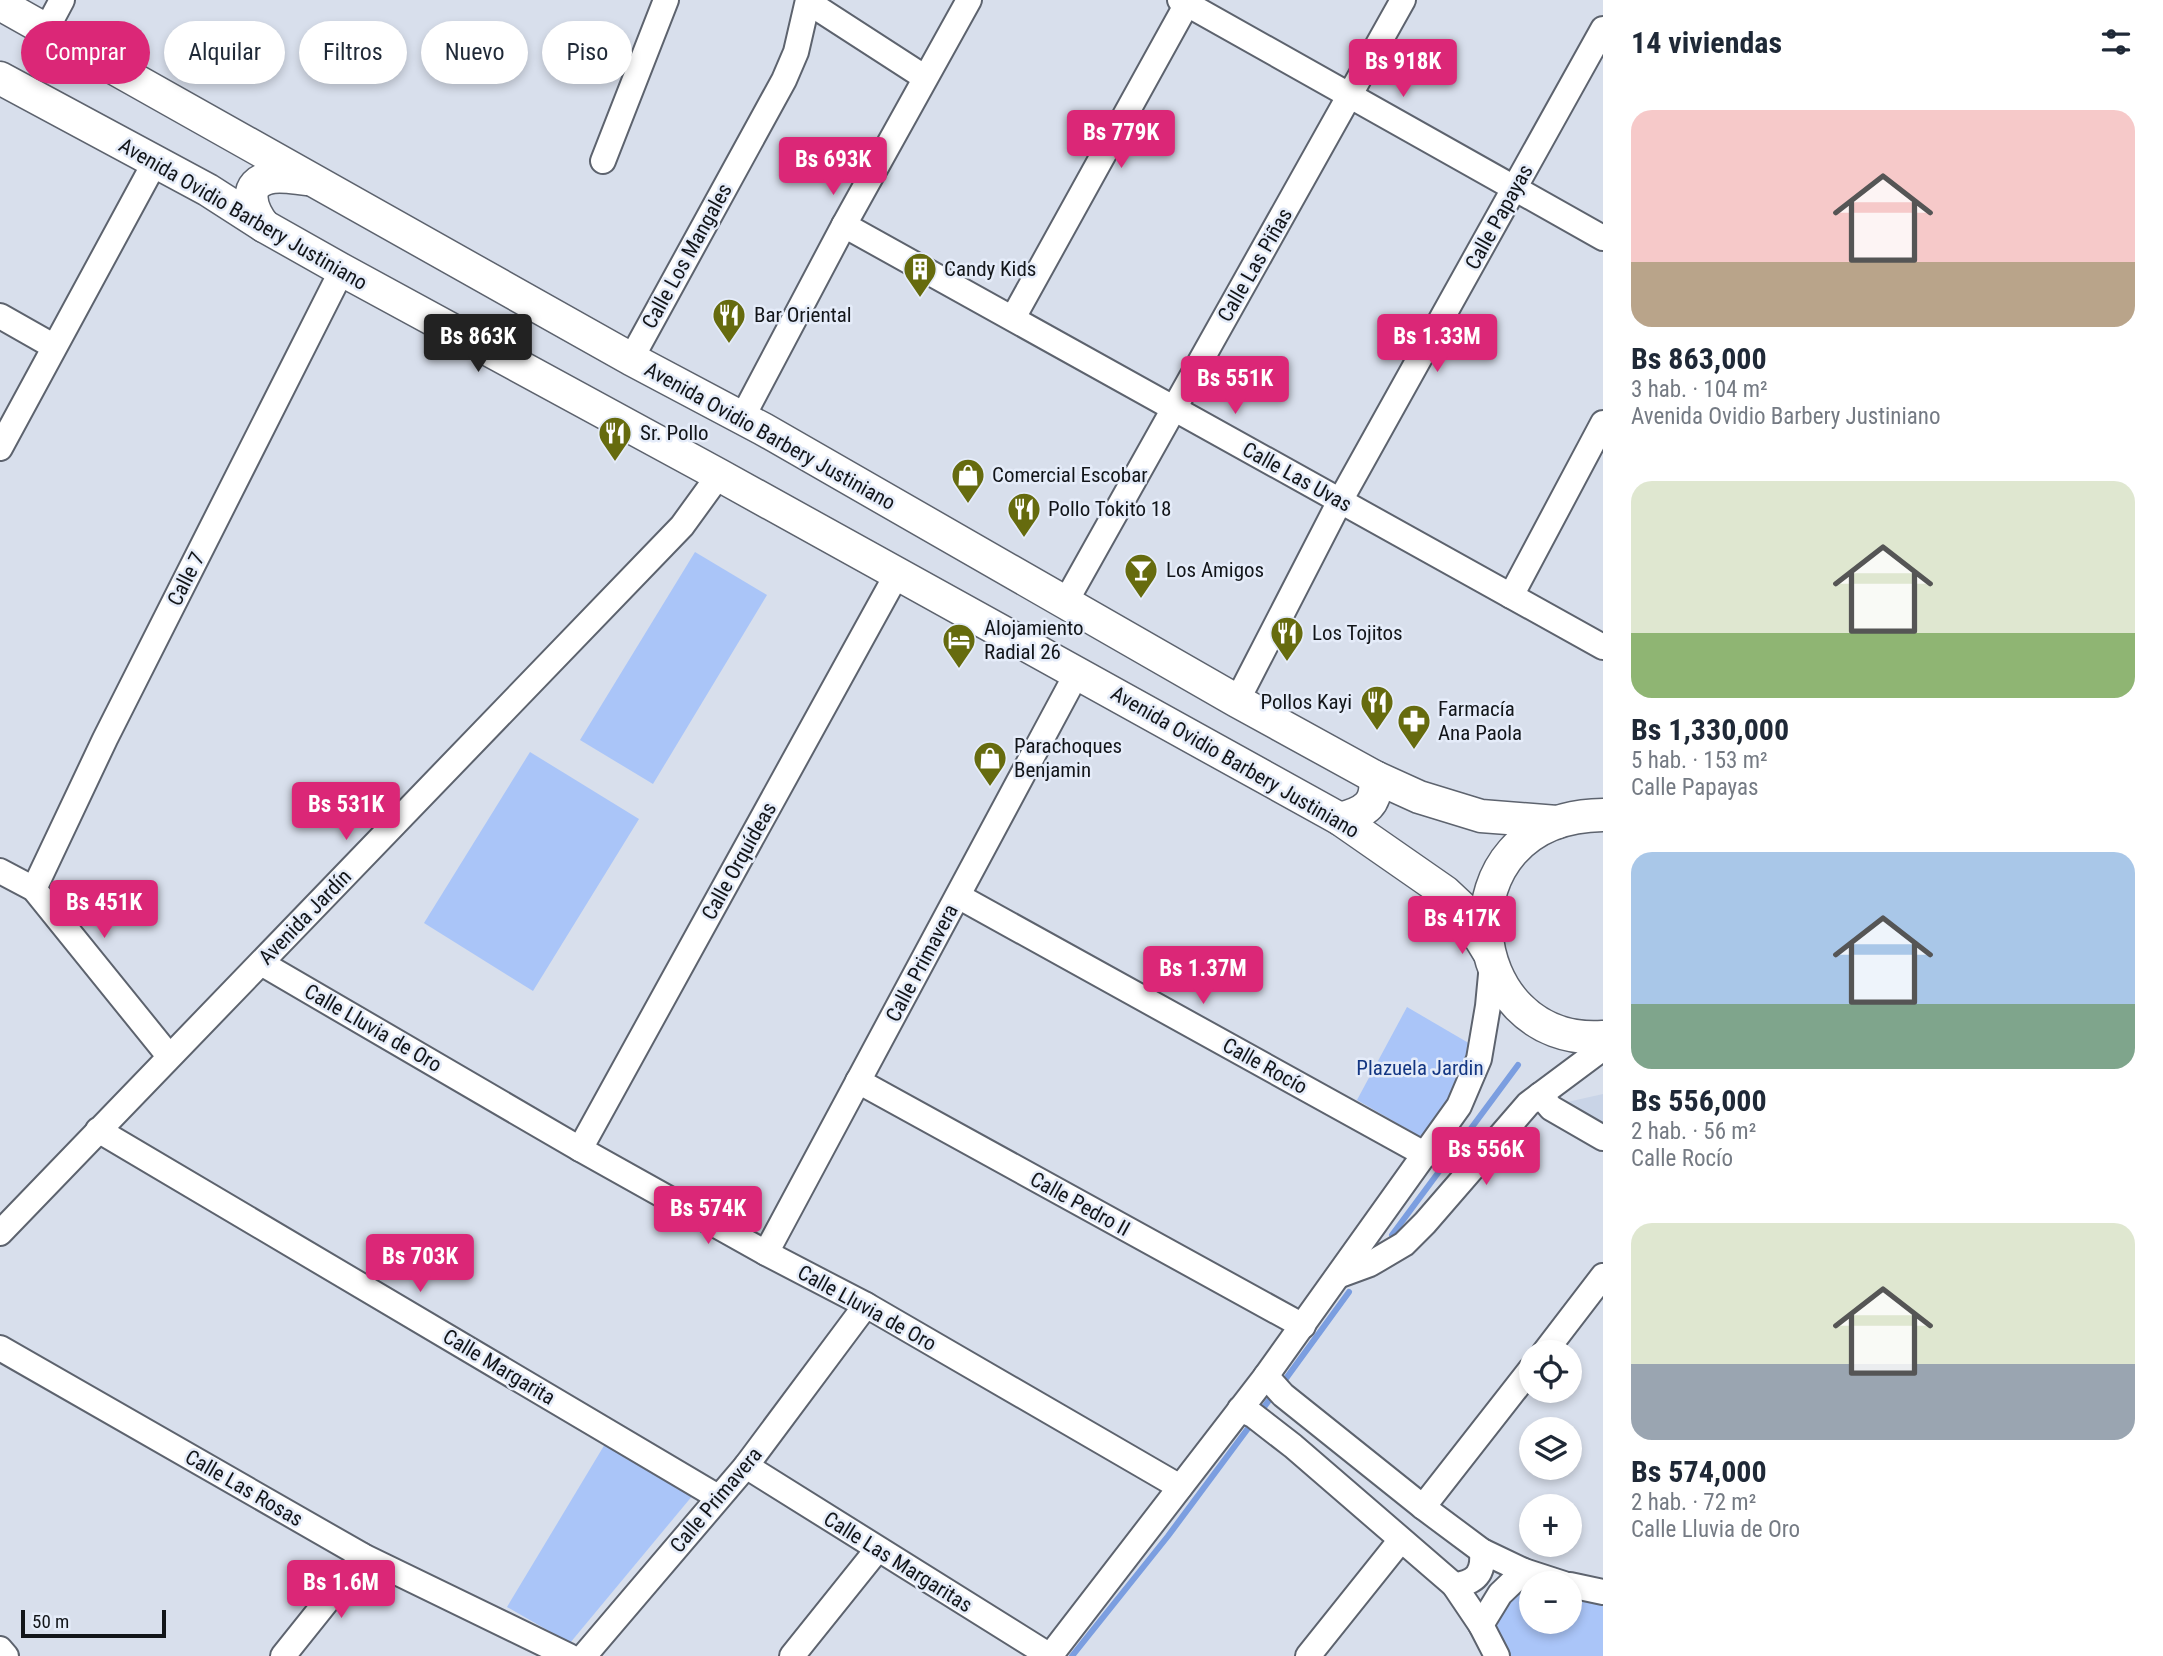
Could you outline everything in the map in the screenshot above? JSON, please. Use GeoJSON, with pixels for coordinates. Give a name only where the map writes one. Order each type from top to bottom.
{"type":"FeatureCollection","features":[{"type":"Feature","properties":{"kind":"main road","name":"Avenida Ovidio Barbery Justiniano"},"geometry":{"type":"LineString","coordinates":[[0,4],[30,21]]}},
{"type":"Feature","properties":{"kind":"main road","name":"Avenida Ovidio Barbery Justiniano"},"geometry":{"type":"LineString","coordinates":[[0,78],[208,190],[264,226],[342,270],[1340,819],[1446,892],[1461,907],[1507,992],[1529,1015],[1556,1030],[1588,1038],[1603,1037]]}},
{"type":"Feature","properties":{"kind":"main road","name":"Avenida Ovidio Barbery Justiniano"},"geometry":{"type":"LineString","coordinates":[[141,84],[631,359],[742,418],[1237,701],[1375,776],[1419,797],[1481,816],[1557,822]]}},
{"type":"Feature","properties":{"kind":"main road"},"geometry":{"type":"LineString","coordinates":[[208,190],[226,189],[239,185],[248,178],[254,168],[252,157],[243,142]]}},
{"type":"Feature","properties":{"kind":"main road"},"geometry":{"type":"LineString","coordinates":[[264,226],[252,209],[251,196],[258,184],[270,177],[312,180]]}},
{"type":"Feature","properties":{"kind":"main road"},"geometry":{"type":"LineString","coordinates":[[1340,819],[1357,814],[1370,805],[1377,791],[1375,776]]}},
{"type":"Feature","properties":{"kind":"main road"},"geometry":{"type":"LineString","coordinates":[[1490,958],[1485,920],[1489,892],[1505,858],[1528,836],[1557,822],[1583,815],[1603,815]]}},
{"type":"Feature","properties":{"kind":"street"},"geometry":{"type":"LineString","coordinates":[[51,21],[62,0]]}},
{"type":"Feature","properties":{"kind":"street"},"geometry":{"type":"LineString","coordinates":[[603,161],[666,0]]}},
{"type":"Feature","properties":{"kind":"street"},"geometry":{"type":"LineString","coordinates":[[742,418],[924,77],[969,0]]}},
{"type":"Feature","properties":{"kind":"street","name":"Calle Las Piñas"},"geometry":{"type":"LineString","coordinates":[[1065,603],[1403,0]]}},
{"type":"Feature","properties":{"kind":"street"},"geometry":{"type":"LineString","coordinates":[[808,1],[924,77]]}},
{"type":"Feature","properties":{"kind":"street","name":"Calle Los Mangales"},"geometry":{"type":"LineString","coordinates":[[631,359],[784,80],[796,52],[808,1]]}},
{"type":"Feature","properties":{"kind":"street"},"geometry":{"type":"LineString","coordinates":[[1013,318],[1186,1],[1603,239]]}},
{"type":"Feature","properties":{"kind":"street","name":"Calle Papayas"},"geometry":{"type":"LineString","coordinates":[[1237,701],[1340,501],[1603,29]]}},
{"type":"Feature","properties":{"kind":"street"},"geometry":{"type":"LineString","coordinates":[[0,448],[155,162]]}},
{"type":"Feature","properties":{"kind":"street","name":"Calle Las Uvas"},"geometry":{"type":"LineString","coordinates":[[844,225],[1603,647]]}},
{"type":"Feature","properties":{"kind":"street","name":"Calle 7"},"geometry":{"type":"LineString","coordinates":[[34,889],[105,739],[342,270]]}},
{"type":"Feature","properties":{"kind":"street"},"geometry":{"type":"LineString","coordinates":[[0,316],[53,346]]}},
{"type":"Feature","properties":{"kind":"street"},"geometry":{"type":"LineString","coordinates":[[1511,596],[1603,423]]}},
{"type":"Feature","properties":{"kind":"street","name":"Avenida Jardín"},"geometry":{"type":"LineString","coordinates":[[0,1233],[682,526],[719,475]]}},
{"type":"Feature","properties":{"kind":"street","name":"Calle Orquídeas"},"geometry":{"type":"LineString","coordinates":[[580,1149],[897,574]]}},
{"type":"Feature","properties":{"kind":"street","name":"Calle Primavera"},"geometry":{"type":"LineString","coordinates":[[766,1253],[1077,673]]}},
{"type":"Feature","properties":{"kind":"street"},"geometry":{"type":"LineString","coordinates":[[0,871],[34,889],[169,1056]]}},
{"type":"Feature","properties":{"kind":"street","name":"Calle Rocío"},"geometry":{"type":"LineString","coordinates":[[958,896],[1426,1155]]}},
{"type":"Feature","properties":{"kind":"street"},"geometry":{"type":"LineString","coordinates":[[1050,1656],[1181,1487],[1253,1416],[1275,1385],[1303,1326],[1459,1106],[1479,1059],[1488,1006],[1490,958]]}},
{"type":"Feature","properties":{"kind":"street","name":"Calle Lluvia de Oro"},"geometry":{"type":"LineString","coordinates":[[261,963],[580,1149],[766,1253],[866,1305],[1181,1487]]}},
{"type":"Feature","properties":{"kind":"street"},"geometry":{"type":"LineString","coordinates":[[1339,1275],[1370,1264],[1404,1244],[1528,1104],[1603,1048]]}},
{"type":"Feature","properties":{"kind":"street","name":"Calle Pedro II"},"geometry":{"type":"LineString","coordinates":[[858,1081],[1303,1326]]}},
{"type":"Feature","properties":{"kind":"street"},"geometry":{"type":"LineString","coordinates":[[1540,1095],[1551,1108],[1603,1138]]}},
{"type":"Feature","properties":{"kind":"street","name":"Calle Margarita"},"geometry":{"type":"LineString","coordinates":[[98,1130],[718,1497]]}},
{"type":"Feature","properties":{"kind":"street"},"geometry":{"type":"LineString","coordinates":[[1554,1340],[1603,1276]]}},
{"type":"Feature","properties":{"kind":"street","name":"Calle Primavera"},"geometry":{"type":"LineString","coordinates":[[584,1656],[746,1466],[866,1305]]}},
{"type":"Feature","properties":{"kind":"street","name":"Calle Las Rosas"},"geometry":{"type":"LineString","coordinates":[[0,1348],[363,1556],[569,1656]]}},
{"type":"Feature","properties":{"kind":"street"},"geometry":{"type":"LineString","coordinates":[[1423,1507],[1519,1383]]}},
{"type":"Feature","properties":{"kind":"street"},"geometry":{"type":"LineString","coordinates":[[1275,1385],[1423,1507],[1482,1551],[1524,1571]]}},
{"type":"Feature","properties":{"kind":"street"},"geometry":{"type":"LineString","coordinates":[[1253,1416],[1454,1585],[1481,1625],[1497,1656]]}},
{"type":"Feature","properties":{"kind":"street","name":"Calle Las Margaritas"},"geometry":{"type":"LineString","coordinates":[[746,1466],[1050,1656]]}},
{"type":"Feature","properties":{"kind":"street"},"geometry":{"type":"LineString","coordinates":[[1308,1656],[1400,1541]]}},
{"type":"Feature","properties":{"kind":"street"},"geometry":{"type":"LineString","coordinates":[[792,1656],[877,1550]]}},
{"type":"Feature","properties":{"kind":"street"},"geometry":{"type":"LineString","coordinates":[[1454,1585],[1466,1584],[1474,1579],[1483,1563],[1482,1551]]}},
{"type":"Feature","properties":{"kind":"street"},"geometry":{"type":"LineString","coordinates":[[283,1656],[363,1556]]}},
{"type":"Feature","properties":{"kind":"street"},"geometry":{"type":"LineString","coordinates":[[1481,1625],[1500,1594],[1519,1576]]}},
{"type":"Feature","properties":{"kind":"street"},"geometry":{"type":"LineString","coordinates":[[1582,1588],[1603,1592]]}},
{"type":"Feature","properties":{"kind":"street"},"geometry":{"type":"LineString","coordinates":[[0,1649],[6,1656]]}},
{"type":"Feature","properties":{"kind":"shaded area"},"geometry":{"type":"Polygon","coordinates":[[[1603,1094],[1603,1133],[1554,1105],[1603,1094]]]}},
{"type":"Feature","properties":{"kind":"green space"},"geometry":{"type":"Polygon","coordinates":[[[695,552],[767,595],[653,784],[580,740],[695,552]]]}},
{"type":"Feature","properties":{"kind":"green space"},"geometry":{"type":"Polygon","coordinates":[[[530,752],[639,819],[533,991],[424,923],[530,752]]]}},
{"type":"Feature","properties":{"kind":"green space","name":"Plazuela Jardin"},"geometry":{"type":"Polygon","coordinates":[[[1407,1007],[1472,1045],[1467,1066],[1426,1140],[1357,1100],[1407,1007]]]}},
{"type":"Feature","properties":{"kind":"green space"},"geometry":{"type":"Polygon","coordinates":[[[605,1444],[693,1495],[570,1643],[507,1607],[605,1444]]]}},
{"type":"Feature","properties":{"kind":"green space"},"geometry":{"type":"Polygon","coordinates":[[[1519,1592],[1519,1634],[1582,1634],[1582,1599],[1603,1605],[1603,1656],[1510,1656],[1497,1626],[1519,1592]]]}},
{"type":"Feature","properties":{"kind":"waterway"},"geometry":{"type":"LineString","coordinates":[[1392,1235],[1518,1065]]}},
{"type":"Feature","properties":{"kind":"waterway"},"geometry":{"type":"LineString","coordinates":[[1282,1384],[1349,1292]]}},
{"type":"Feature","properties":{"kind":"waterway"},"geometry":{"type":"LineString","coordinates":[[1259,1414],[1275,1392]]}},
{"type":"Feature","properties":{"kind":"waterway"},"geometry":{"type":"LineString","coordinates":[[1072,1656],[1168,1536],[1252,1423]]}},
{"type":"Feature","properties":{"kind":"place","name":"Candy Kids"},"geometry":{"type":"Point","coordinates":[920,299]}},
{"type":"Feature","properties":{"kind":"place","name":"Bar Oriental"},"geometry":{"type":"Point","coordinates":[729,345]}},
{"type":"Feature","properties":{"kind":"place","name":"Sr. Pollo"},"geometry":{"type":"Point","coordinates":[615,463]}},
{"type":"Feature","properties":{"kind":"place","name":"Comercial Escobar"},"geometry":{"type":"Point","coordinates":[968,505]}},
{"type":"Feature","properties":{"kind":"place","name":"Pollo Tokito 18"},"geometry":{"type":"Point","coordinates":[1024,539]}},
{"type":"Feature","properties":{"kind":"place","name":"Los Amigos"},"geometry":{"type":"Point","coordinates":[1141,600]}},
{"type":"Feature","properties":{"kind":"place","name":"Los Tojitos"},"geometry":{"type":"Point","coordinates":[1287,663]}},
{"type":"Feature","properties":{"kind":"place","name":"Alojamiento Radial 26"},"geometry":{"type":"Point","coordinates":[959,670]}},
{"type":"Feature","properties":{"kind":"place","name":"Pollos Kayi"},"geometry":{"type":"Point","coordinates":[1377,732]}},
{"type":"Feature","properties":{"kind":"place","name":"Farmacía Ana Paola"},"geometry":{"type":"Point","coordinates":[1414,751]}},
{"type":"Feature","properties":{"kind":"place","name":"Parachoques Benjamin"},"geometry":{"type":"Point","coordinates":[990,788]}}]}
